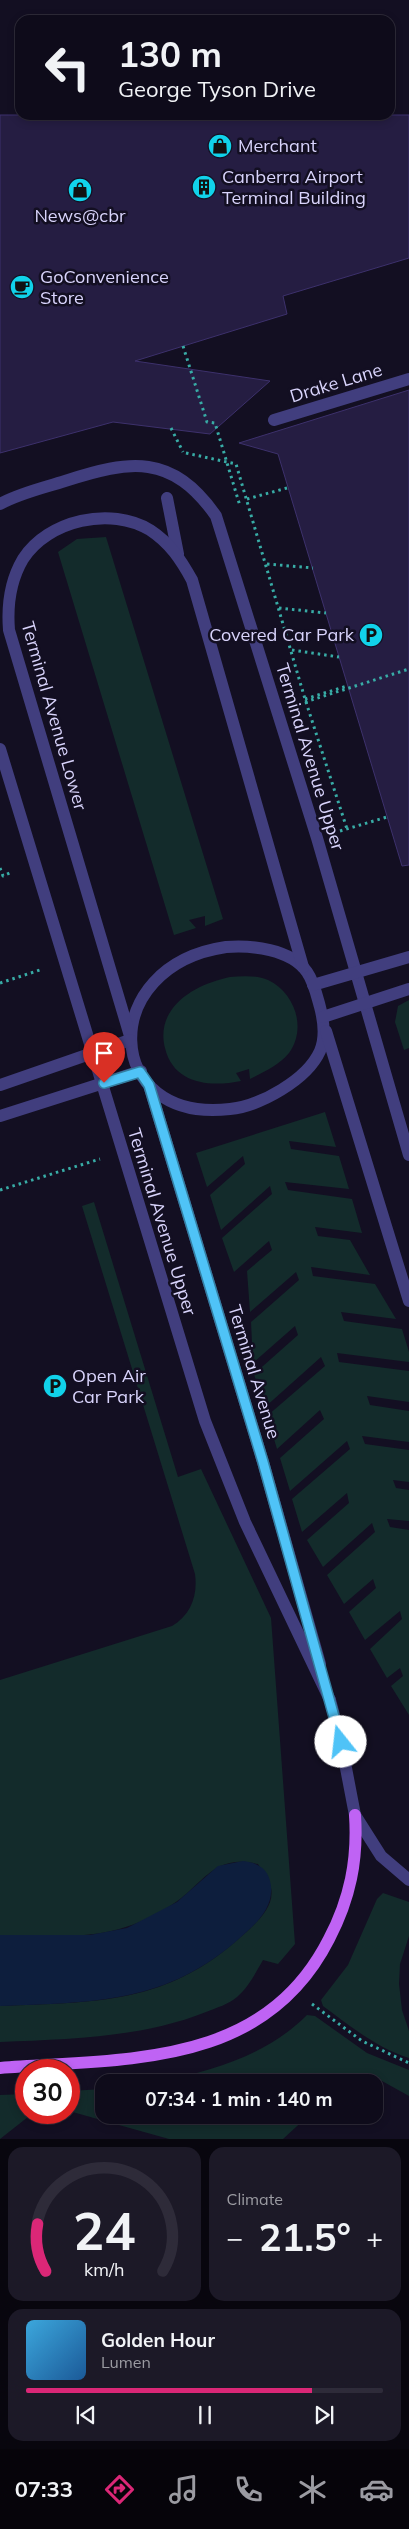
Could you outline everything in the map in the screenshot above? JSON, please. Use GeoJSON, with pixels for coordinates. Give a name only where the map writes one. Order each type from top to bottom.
{"type":"FeatureCollection","features":[{"type":"Feature","properties":{"kind":"main road"},"geometry":{"type":"LineString","coordinates":[[0,2068],[157,2056],[191,2048],[238,2032],[256,2022],[284,2001],[320,1957],[344,1907],[356,1854],[355,1815]]}},
{"type":"Feature","properties":{"kind":"street","name":"Drake Lane"},"geometry":{"type":"LineString","coordinates":[[274,420],[409,379]]}},
{"type":"Feature","properties":{"kind":"street","name":"Terminal Avenue Upper"},"geometry":{"type":"LineString","coordinates":[[0,504],[14,497],[96,471],[129,465],[145,466],[165,472],[190,486],[200,494],[216,516],[316,838],[409,1155]]}},
{"type":"Feature","properties":{"kind":"street"},"geometry":{"type":"LineString","coordinates":[[167,498],[178,556]]}},
{"type":"Feature","properties":{"kind":"street","name":"Terminal Avenue Lower"},"geometry":{"type":"LineString","coordinates":[[130,1038],[9,630],[8,601],[18,569],[30,550],[53,532],[73,522],[100,518],[137,524],[157,536],[178,556],[192,580],[303,967]]}},
{"type":"Feature","properties":{"kind":"street","name":"Terminal Avenue Upper"},"geometry":{"type":"LineString","coordinates":[[0,749],[196,1389]]}},
{"type":"Feature","properties":{"kind":"street"},"geometry":{"type":"LineString","coordinates":[[324,1022],[320,1052],[310,1065],[282,1089],[254,1103],[230,1109],[198,1108],[172,1101],[149,1085],[140,1072],[132,1054],[130,1038],[138,1005],[153,981],[167,970],[194,955],[226,948],[256,948],[291,959],[303,967],[313,984],[409,1300]]}},
{"type":"Feature","properties":{"kind":"street"},"geometry":{"type":"LineString","coordinates":[[313,984],[409,957]]}},
{"type":"Feature","properties":{"kind":"street"},"geometry":{"type":"LineString","coordinates":[[324,1022],[409,989]]}},
{"type":"Feature","properties":{"kind":"street"},"geometry":{"type":"LineString","coordinates":[[0,1085],[130,1038]]}},
{"type":"Feature","properties":{"kind":"street"},"geometry":{"type":"LineString","coordinates":[[0,1116],[140,1072]]}},
{"type":"Feature","properties":{"kind":"street","name":"Terminal Avenue"},"geometry":{"type":"LineString","coordinates":[[149,1085],[263,1462],[341,1742],[355,1815],[381,1856],[409,1880]]}},
{"type":"Feature","properties":{"kind":"street","name":"Terminal Avenue"},"geometry":{"type":"LineString","coordinates":[[196,1389],[232,1492],[330,1700]]}},
{"type":"Feature","properties":{"kind":"path"},"geometry":{"type":"LineString","coordinates":[[171,428],[183,452]]}},
{"type":"Feature","properties":{"kind":"path"},"geometry":{"type":"LineString","coordinates":[[247,499],[287,488]]}},
{"type":"Feature","properties":{"kind":"path"},"geometry":{"type":"LineString","coordinates":[[267,564],[313,568]]}},
{"type":"Feature","properties":{"kind":"path"},"geometry":{"type":"LineString","coordinates":[[279,608],[326,613]]}},
{"type":"Feature","properties":{"kind":"path"},"geometry":{"type":"LineString","coordinates":[[292,650],[339,657]]}},
{"type":"Feature","properties":{"kind":"path"},"geometry":{"type":"LineString","coordinates":[[299,704],[409,669]]}},
{"type":"Feature","properties":{"kind":"path"},"geometry":{"type":"LineString","coordinates":[[305,699],[347,686]]}},
{"type":"Feature","properties":{"kind":"path"},"geometry":{"type":"LineString","coordinates":[[347,829],[387,817]]}},
{"type":"Feature","properties":{"kind":"path"},"geometry":{"type":"LineString","coordinates":[[0,983],[40,969],[42,978]]}},
{"type":"Feature","properties":{"kind":"path"},"geometry":{"type":"LineString","coordinates":[[0,1190],[123,1152]]}},
{"type":"Feature","properties":{"kind":"path"},"geometry":{"type":"LineString","coordinates":[[296,1988],[318,2010],[362,2041],[409,2063]]}},
{"type":"Feature","properties":{"kind":"green space"},"geometry":{"type":"Polygon","coordinates":[[[106,537],[223,919],[205,926],[205,916],[189,920],[196,928],[174,935],[58,552],[77,539],[106,537]]]}},
{"type":"Feature","properties":{"kind":"green space"},"geometry":{"type":"Polygon","coordinates":[[[249,976],[263,978],[285,993],[291,1002],[297,1022],[297,1033],[294,1043],[289,1053],[281,1061],[250,1079],[249,1069],[236,1073],[241,1081],[218,1084],[195,1081],[176,1070],[170,1060],[165,1048],[165,1022],[174,1007],[188,994],[204,985],[230,977],[249,976]]]}},
{"type":"Feature","properties":{"kind":"green space"},"geometry":{"type":"Polygon","coordinates":[[[409,1000],[409,1048],[404,1050],[395,1022],[398,1006],[409,1000]]]}},
{"type":"Feature","properties":{"kind":"green space"},"geometry":{"type":"Polygon","coordinates":[[[325,1112],[336,1147],[289,1141],[291,1149],[339,1156],[349,1189],[285,1182],[288,1190],[352,1199],[362,1233],[315,1227],[318,1236],[350,1240],[370,1275],[311,1267],[313,1276],[375,1284],[396,1319],[341,1312],[344,1321],[402,1329],[409,1352],[409,1362],[337,1353],[339,1362],[409,1371],[409,1402],[367,1396],[370,1405],[409,1411],[409,1442],[362,1436],[365,1444],[409,1450],[409,1482],[393,1480],[396,1488],[409,1490],[409,1521],[387,1519],[390,1527],[409,1530],[409,1715],[391,1686],[403,1676],[400,1668],[387,1678],[370,1649],[402,1619],[400,1611],[365,1640],[349,1612],[376,1588],[373,1579],[344,1604],[327,1575],[375,1532],[372,1523],[323,1567],[307,1540],[349,1503],[347,1493],[302,1532],[292,1499],[350,1449],[347,1441],[290,1491],[280,1458],[324,1419],[320,1410],[277,1449],[267,1416],[325,1366],[321,1357],[264,1408],[254,1374],[298,1335],[295,1326],[253,1363],[251,1322],[299,1280],[296,1272],[250,1312],[247,1271],[272,1250],[269,1241],[234,1272],[222,1238],[272,1194],[270,1186],[221,1230],[210,1195],[245,1164],[243,1156],[207,1187],[196,1153],[325,1112]]]}},
{"type":"Feature","properties":{"kind":"green space"},"geometry":{"type":"Polygon","coordinates":[[[94,1202],[178,1477],[201,1469],[271,1618],[295,1944],[278,1964],[263,1960],[248,1985],[234,1999],[226,2004],[181,2021],[104,2036],[0,2042],[0,2006],[99,2000],[129,1995],[158,1987],[186,1975],[215,1958],[243,1935],[263,1914],[270,1902],[271,1895],[269,1882],[258,1864],[230,1863],[210,1873],[170,1906],[149,1918],[128,1926],[88,1935],[0,1935],[0,1680],[172,1626],[184,1616],[192,1604],[196,1582],[82,1206],[94,1202]]]}},
{"type":"Feature","properties":{"kind":"green space"},"geometry":{"type":"Polygon","coordinates":[[[383,1893],[409,1902],[409,1936],[400,1964],[399,1984],[402,2010],[409,2031],[409,2058],[397,2054],[364,2036],[323,2006],[321,2000],[348,1965],[377,1899],[383,1893]]]}},
{"type":"Feature","properties":{"kind":"green space"},"geometry":{"type":"Polygon","coordinates":[[[307,2015],[315,2016],[367,2053],[409,2070],[409,2096],[383,2082],[383,2074],[194,2074],[240,2059],[275,2041],[307,2015]]]}},
{"type":"Feature","properties":{"kind":"green space"},"geometry":{"type":"Polygon","coordinates":[[[80,2090],[95,2090],[95,2118],[80,2114],[80,2090]]]}},
{"type":"Feature","properties":{"kind":"green space"},"geometry":{"type":"Polygon","coordinates":[[[15,2094],[15,2124],[19,2124],[0,2139],[0,2095],[15,2094]]]}},
{"type":"Feature","properties":{"kind":"green space"},"geometry":{"type":"Polygon","coordinates":[[[115,2124],[299,2124],[283,2139],[169,2139],[115,2124]]]}},
{"type":"Feature","properties":{"kind":"water"},"geometry":{"type":"Polygon","coordinates":[[[243,1861],[258,1865],[268,1875],[271,1894],[267,1908],[253,1926],[242,1936],[214,1958],[186,1975],[158,1987],[98,2000],[0,2006],[0,1935],[90,1935],[127,1928],[177,1902],[218,1866],[243,1861]]]}},
{"type":"Feature","properties":{"kind":"building","name":"Canberra Airport Terminal Building"},"geometry":{"type":"Polygon","coordinates":[[[0,115],[15,115],[15,120],[395,120],[395,115],[409,115],[409,258],[283,296],[287,314],[135,361],[270,381],[210,434],[113,422],[0,453],[0,115]]]}},
{"type":"Feature","properties":{"kind":"building","name":"Covered Car Park"},"geometry":{"type":"Polygon","coordinates":[[[409,390],[409,865],[402,866],[278,454],[239,443],[409,390]]]}},
{"type":"Feature","properties":{"kind":"place","name":"Merchant"},"geometry":{"type":"Point","coordinates":[220,146]}},
{"type":"Feature","properties":{"kind":"place","name":"Canberra Airport Terminal Building"},"geometry":{"type":"Point","coordinates":[204,187]}},
{"type":"Feature","properties":{"kind":"place","name":"News@cbr"},"geometry":{"type":"Point","coordinates":[80,190]}},
{"type":"Feature","properties":{"kind":"place","name":"GoConvenience Store"},"geometry":{"type":"Point","coordinates":[22,287]}},
{"type":"Feature","properties":{"kind":"place","name":"Covered Car Park"},"geometry":{"type":"Point","coordinates":[371,635]}},
{"type":"Feature","properties":{"kind":"place","name":"Open Air Car Park"},"geometry":{"type":"Point","coordinates":[55,1386]}},
{"type":"Feature","properties":{"kind":"route"},"geometry":{"type":"LineString","coordinates":[[104,1083],[140,1072],[149,1085],[263,1462],[341,1742]]}}]}
